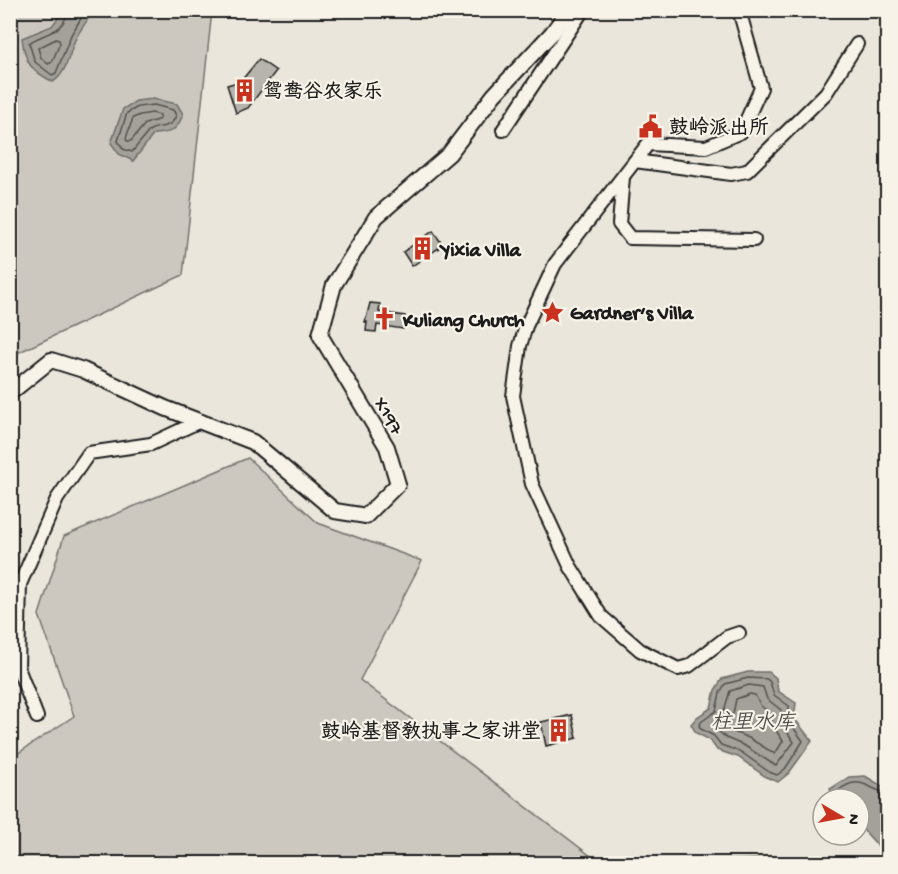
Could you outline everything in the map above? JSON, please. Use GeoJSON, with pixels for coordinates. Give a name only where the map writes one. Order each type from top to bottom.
{"type":"FeatureCollection","features":[{"type":"Feature","properties":{"kind":"street","name":"X197"},"geometry":{"type":"LineString","coordinates":[[10,393],[51,360],[83,370],[165,408],[254,442],[335,511],[366,516],[398,484],[387,447],[320,335],[334,285],[376,217],[449,154],[494,95],[552,33],[569,10]]}},
{"type":"Feature","properties":{"kind":"street"},"geometry":{"type":"LineString","coordinates":[[503,130],[583,10]]}},
{"type":"Feature","properties":{"kind":"street"},"geometry":{"type":"LineString","coordinates":[[739,10],[761,88],[741,132],[706,147],[648,144],[555,264],[523,336],[513,396],[532,484],[570,566],[601,616],[640,650],[678,669],[689,666],[727,637],[739,633]]}},
{"type":"Feature","properties":{"kind":"street"},"geometry":{"type":"LineString","coordinates":[[635,161],[731,174],[747,171],[825,93],[857,44]]}},
{"type":"Feature","properties":{"kind":"street"},"geometry":{"type":"LineString","coordinates":[[623,176],[619,224],[630,238],[754,240]]}},
{"type":"Feature","properties":{"kind":"street"},"geometry":{"type":"LineString","coordinates":[[37,717],[18,668],[20,584],[57,499],[89,453],[151,444],[200,421]]}},
{"type":"Feature","properties":{"kind":"shaded area"},"geometry":{"type":"Polygon","coordinates":[[[10,11],[212,11],[183,275],[11,356],[10,11]]]}},
{"type":"Feature","properties":{"kind":"shaded area"},"geometry":{"type":"Polygon","coordinates":[[[248,458],[318,523],[422,561],[360,680],[600,863],[11,863],[11,758],[74,716],[39,615],[64,536],[248,458]]]}},
{"type":"Feature","properties":{"kind":"shaded area"},"geometry":{"type":"Polygon","coordinates":[[[802,858],[799,864],[625,863],[802,858]]]}},
{"type":"Feature","properties":{"kind":"water"},"geometry":{"type":"Polygon","coordinates":[[[63,11],[93,11],[75,40],[62,74],[53,82],[39,74],[30,65],[22,38],[52,26],[63,11]]]}},
{"type":"Feature","properties":{"kind":"water"},"geometry":{"type":"Polygon","coordinates":[[[153,99],[177,104],[183,114],[175,128],[154,134],[133,161],[119,154],[111,143],[123,109],[136,101],[153,99]]]}},
{"type":"Feature","properties":{"kind":"water","name":"柱里水库"},"geometry":{"type":"Polygon","coordinates":[[[748,672],[769,672],[776,678],[778,691],[796,703],[794,718],[812,741],[789,773],[778,782],[766,777],[738,757],[717,750],[710,740],[696,733],[691,724],[711,708],[715,690],[722,679],[748,672]]]}},
{"type":"Feature","properties":{"kind":"water"},"geometry":{"type":"Polygon","coordinates":[[[865,776],[887,789],[887,856],[871,838],[871,787],[833,787],[849,777],[865,776]]]}},
{"type":"Feature","properties":{"kind":"building","name":"鸳鸯谷农家乐"},"geometry":{"type":"Polygon","coordinates":[[[259,59],[276,71],[248,108],[236,113],[227,85],[241,81],[259,59]]]}},
{"type":"Feature","properties":{"kind":"building","name":"Yixia Villa"},"geometry":{"type":"Polygon","coordinates":[[[433,231],[443,245],[412,266],[403,252],[433,231]]]}},
{"type":"Feature","properties":{"kind":"building","name":"Kuliang Church"},"geometry":{"type":"Polygon","coordinates":[[[370,303],[380,304],[379,312],[405,316],[403,329],[377,325],[376,332],[366,331],[367,322],[365,322],[370,303]]]}},
{"type":"Feature","properties":{"kind":"building","name":"鼓岭基督教执事之家讲堂"},"geometry":{"type":"Polygon","coordinates":[[[572,715],[577,738],[546,746],[541,722],[572,715]]]}},
{"type":"Feature","properties":{"kind":"place","name":"鸳鸯谷农家乐"},"geometry":{"type":"Point","coordinates":[245,90]}},
{"type":"Feature","properties":{"kind":"place","name":"鼓岭派出所"},"geometry":{"type":"Point","coordinates":[651,126]}},
{"type":"Feature","properties":{"kind":"place","name":"Yixia Villa"},"geometry":{"type":"Point","coordinates":[423,249]}},
{"type":"Feature","properties":{"kind":"place","name":"Gardner‘s Villa"},"geometry":{"type":"Point","coordinates":[552,312]}},
{"type":"Feature","properties":{"kind":"place","name":"Kuliang Church"},"geometry":{"type":"Point","coordinates":[385,319]}},
{"type":"Feature","properties":{"kind":"place","name":"鼓岭基督教执事之家讲堂"},"geometry":{"type":"Point","coordinates":[559,730]}}]}
